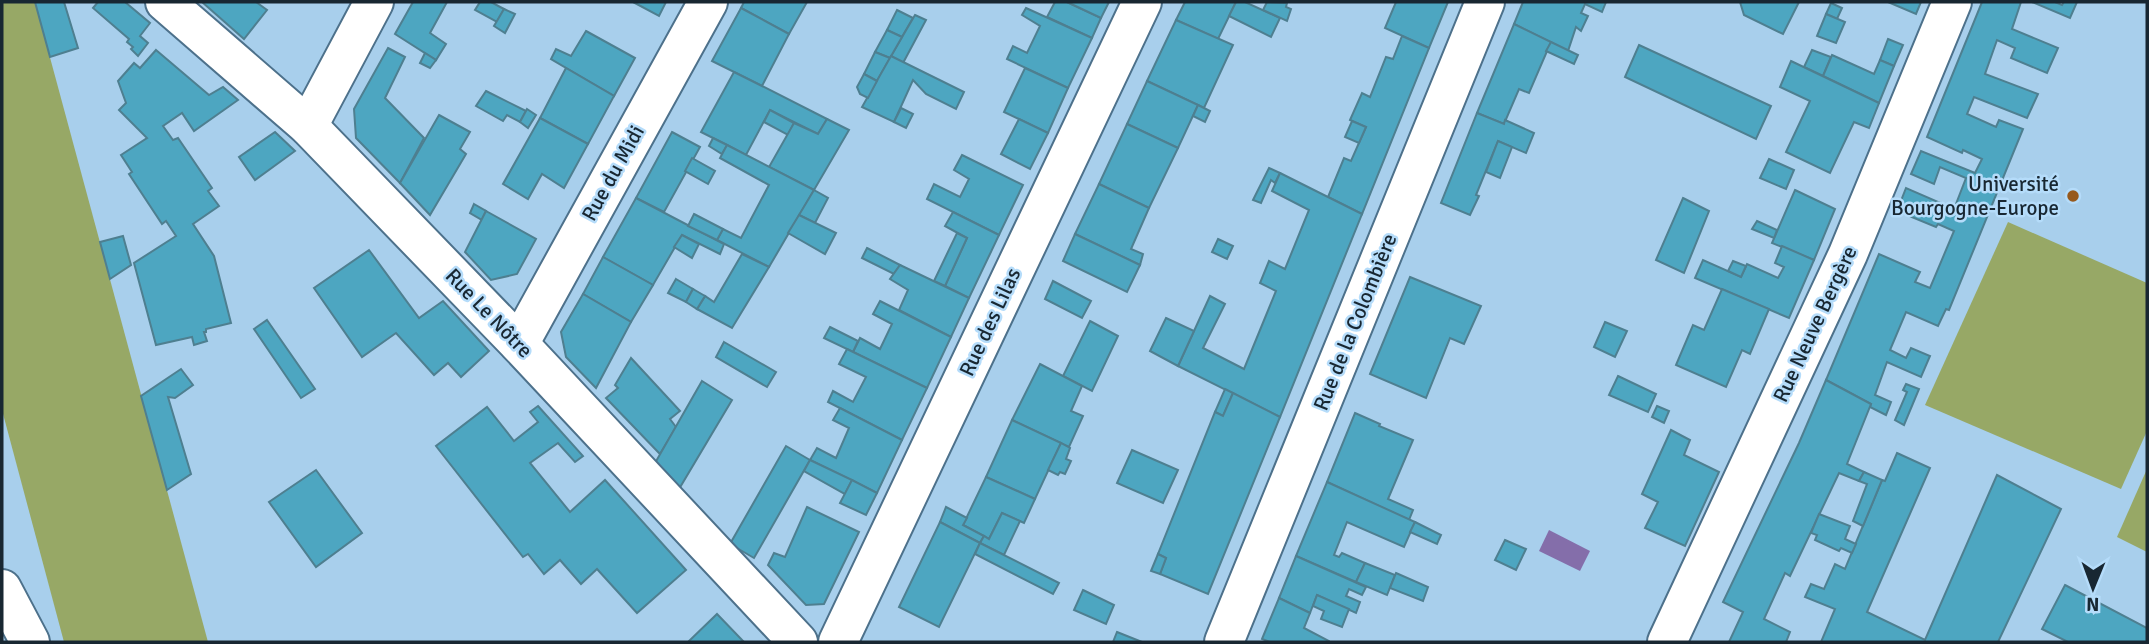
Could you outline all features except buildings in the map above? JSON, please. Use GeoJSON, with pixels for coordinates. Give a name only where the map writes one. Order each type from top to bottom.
{"type":"FeatureCollection","features":[{"type":"Feature","properties":{"kind":"street","name":"Rue Le Nôtre"},"geometry":{"type":"LineString","coordinates":[[165,2],[308,126],[519,344],[797,642]]}},
{"type":"Feature","properties":{"kind":"street"},"geometry":{"type":"LineString","coordinates":[[308,126],[374,2]]}},
{"type":"Feature","properties":{"kind":"street","name":"Rue du Midi"},"geometry":{"type":"LineString","coordinates":[[519,344],[708,2]]}},
{"type":"Feature","properties":{"kind":"street","name":"Rue des Lilas"},"geometry":{"type":"LineString","coordinates":[[838,642],[1142,2]]}},
{"type":"Feature","properties":{"kind":"street","name":"Rue de la Colombière"},"geometry":{"type":"LineString","coordinates":[[1224,642],[1485,2]]}},
{"type":"Feature","properties":{"kind":"street","name":"Rue Neuve Bergère"},"geometry":{"type":"LineString","coordinates":[[1667,642],[1848,254],[1952,2]]}},
{"type":"Feature","properties":{"kind":"street"},"geometry":{"type":"LineString","coordinates":[[2,589],[30,642]]}},
{"type":"Feature","properties":{"kind":"green space"},"geometry":{"type":"Polygon","coordinates":[[[2,2],[35,2],[208,642],[64,642],[2,410],[2,2]]]}},
{"type":"Feature","properties":{"kind":"green space"},"geometry":{"type":"Polygon","coordinates":[[[2008,222],[2147,283],[2147,431],[2121,489],[1925,405],[2008,222]]]}},
{"type":"Feature","properties":{"kind":"green space"},"geometry":{"type":"Polygon","coordinates":[[[2147,469],[2147,552],[2117,537],[2147,469]]]}},
{"type":"Feature","properties":{"kind":"shaded area"},"geometry":{"type":"Polygon","coordinates":[[[1549,530],[1590,551],[1580,571],[1539,551],[1549,530]]]}},
{"type":"Feature","properties":{"kind":"place","name":"Université Bourgogne-Europe"},"geometry":{"type":"Point","coordinates":[2073,196]}}]}
